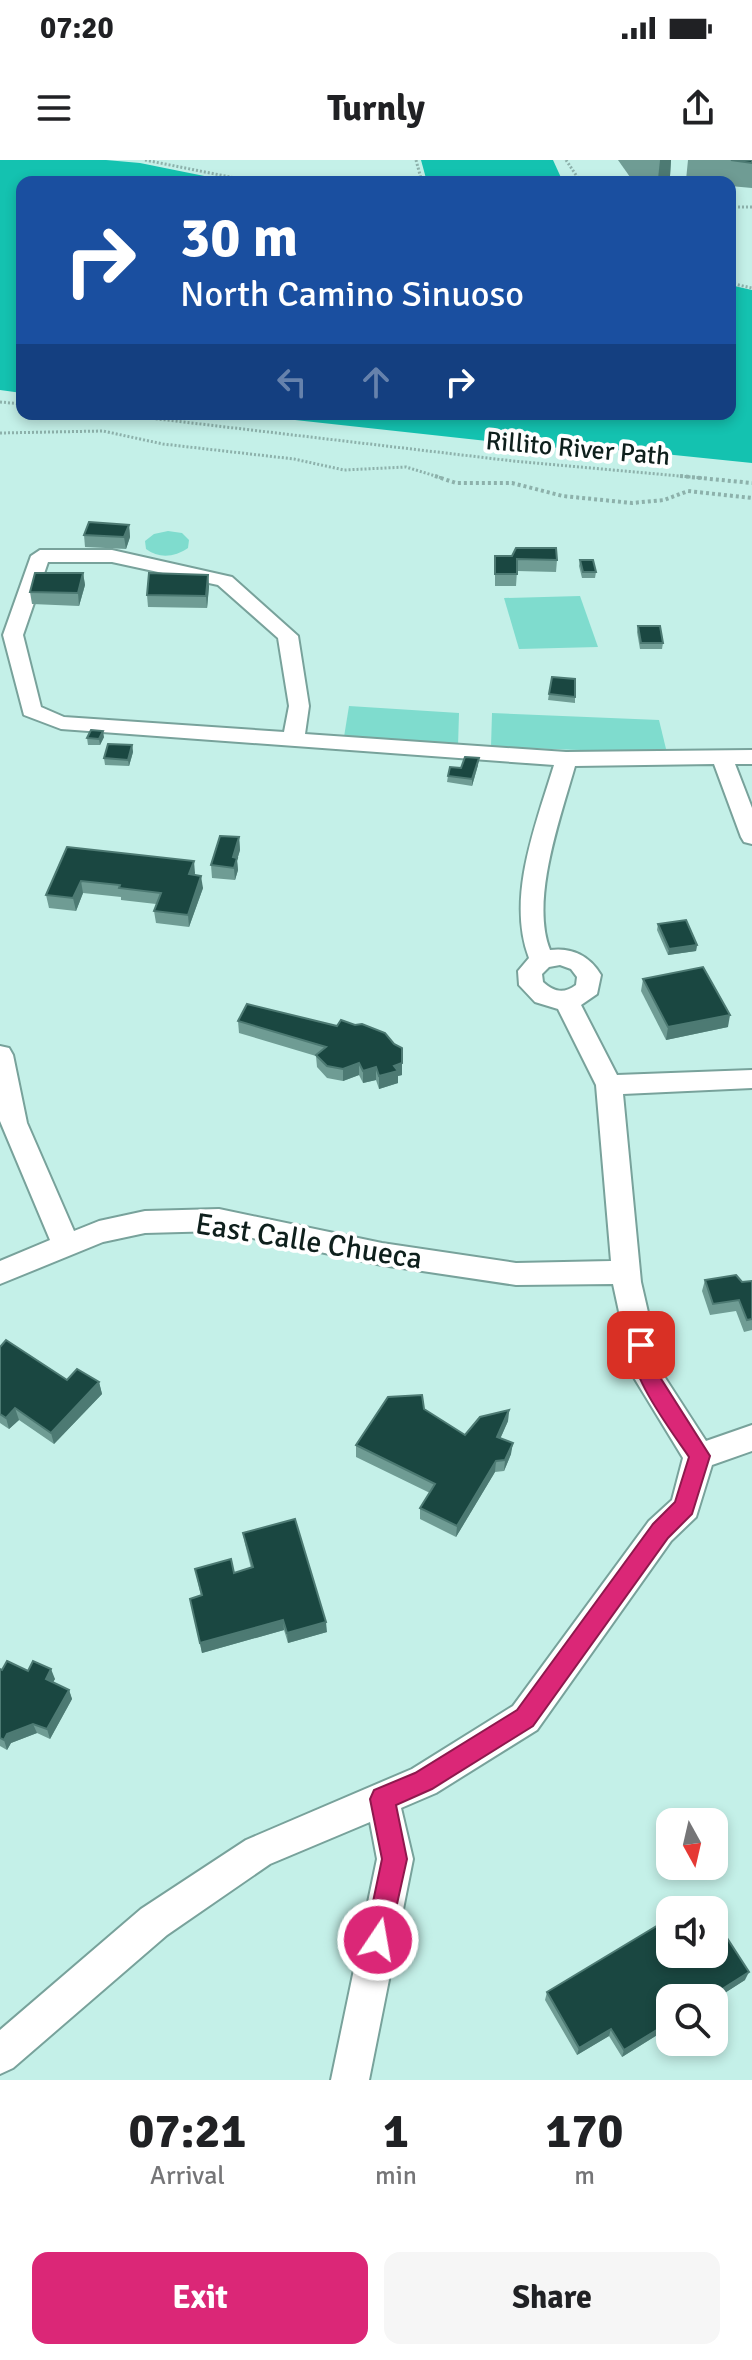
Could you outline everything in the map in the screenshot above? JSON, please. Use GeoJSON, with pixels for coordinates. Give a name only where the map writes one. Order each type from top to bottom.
{"type":"FeatureCollection","features":[{"type":"Feature","properties":{"kind":"street"},"geometry":{"type":"LineString","coordinates":[[294,738],[299,706],[288,636],[225,581],[112,556],[40,556],[13,635],[31,711],[61,723],[566,759],[752,757]]}},
{"type":"Feature","properties":{"kind":"street"},"geometry":{"type":"LineString","coordinates":[[722,757],[752,837]]}},
{"type":"Feature","properties":{"kind":"street"},"geometry":{"type":"LineString","coordinates":[[542,960],[533,947],[536,869],[566,759]]}},
{"type":"Feature","properties":{"kind":"street"},"geometry":{"type":"LineString","coordinates":[[570,959],[585,968],[590,982],[583,994],[566,1000],[545,997],[531,985],[530,971],[542,960],[570,959]]}},
{"type":"Feature","properties":{"kind":"street"},"geometry":{"type":"LineString","coordinates":[[0,2055],[154,1922],[258,1852],[424,1781],[525,1718],[660,1531],[685,1507],[699,1456],[648,1376],[627,1272],[609,1085],[566,1000]]}},
{"type":"Feature","properties":{"kind":"street"},"geometry":{"type":"LineString","coordinates":[[0,1055],[8,1104],[66,1245]]}},
{"type":"Feature","properties":{"kind":"street"},"geometry":{"type":"LineString","coordinates":[[609,1085],[752,1079]]}},
{"type":"Feature","properties":{"kind":"street","name":"East Calle Chueca"},"geometry":{"type":"LineString","coordinates":[[0,1273],[99,1232],[145,1222],[219,1220],[382,1254],[516,1274],[627,1272]]}},
{"type":"Feature","properties":{"kind":"street"},"geometry":{"type":"LineString","coordinates":[[699,1456],[752,1438]]}},
{"type":"Feature","properties":{"kind":"street"},"geometry":{"type":"LineString","coordinates":[[350,2080],[395,1859],[382,1799]]}},
{"type":"Feature","properties":{"kind":"path"},"geometry":{"type":"LineString","coordinates":[[145,160],[225,176]]}},
{"type":"Feature","properties":{"kind":"path","name":"Rillito River Path"},"geometry":{"type":"LineString","coordinates":[[167,420],[513,461],[752,483]]}},
{"type":"Feature","properties":{"kind":"path"},"geometry":{"type":"LineString","coordinates":[[0,433],[103,431],[163,444],[294,459],[344,470],[406,467],[456,483],[512,483],[563,496],[632,503],[664,500],[688,491],[752,498]]}},
{"type":"Feature","properties":{"kind":"shaded area"},"geometry":{"type":"Polygon","coordinates":[[[0,160],[106,160],[140,163],[204,176],[16,176],[16,392],[0,390],[0,160]]]}},
{"type":"Feature","properties":{"kind":"shaded area"},"geometry":{"type":"Polygon","coordinates":[[[421,160],[553,160],[560,176],[425,176],[421,160]]]}},
{"type":"Feature","properties":{"kind":"shaded area"},"geometry":{"type":"Polygon","coordinates":[[[736,286],[752,290],[752,463],[635,451],[541,447],[296,420],[736,420],[736,286]]]}},
{"type":"Feature","properties":{"kind":"shaded area"},"geometry":{"type":"Polygon","coordinates":[[[168,531],[182,533],[189,540],[188,548],[167,556],[146,549],[145,541],[154,534],[168,531]]]}},
{"type":"Feature","properties":{"kind":"shaded area"},"geometry":{"type":"Polygon","coordinates":[[[580,596],[598,647],[519,649],[504,598],[580,596]]]}},
{"type":"Feature","properties":{"kind":"shaded area"},"geometry":{"type":"Polygon","coordinates":[[[349,706],[459,713],[458,747],[344,737],[349,706]]]}},
{"type":"Feature","properties":{"kind":"shaded area"},"geometry":{"type":"Polygon","coordinates":[[[492,713],[659,720],[667,753],[491,747],[492,713]]]}},
{"type":"Feature","properties":{"kind":"building"},"geometry":{"type":"Polygon","coordinates":[[[89,522],[129,525],[124,537],[84,535],[89,522]]]}},
{"type":"Feature","properties":{"kind":"building"},"geometry":{"type":"Polygon","coordinates":[[[516,548],[556,548],[557,560],[517,559],[517,574],[495,574],[495,556],[512,556],[516,548]]]}},
{"type":"Feature","properties":{"kind":"building"},"geometry":{"type":"Polygon","coordinates":[[[580,560],[593,560],[596,572],[583,572],[580,560]]]}},
{"type":"Feature","properties":{"kind":"building"},"geometry":{"type":"Polygon","coordinates":[[[35,573],[83,573],[78,593],[30,592],[35,573]]]}},
{"type":"Feature","properties":{"kind":"building"},"geometry":{"type":"Polygon","coordinates":[[[149,573],[208,575],[206,596],[147,595],[149,573]]]}},
{"type":"Feature","properties":{"kind":"building"},"geometry":{"type":"Polygon","coordinates":[[[638,626],[660,626],[663,643],[641,643],[638,626]]]}},
{"type":"Feature","properties":{"kind":"building"},"geometry":{"type":"Polygon","coordinates":[[[552,677],[575,679],[575,697],[549,694],[552,677]]]}},
{"type":"Feature","properties":{"kind":"building"},"geometry":{"type":"Polygon","coordinates":[[[91,730],[103,731],[99,739],[87,738],[91,730]]]}},
{"type":"Feature","properties":{"kind":"building"},"geometry":{"type":"Polygon","coordinates":[[[108,744],[132,745],[128,760],[104,758],[108,744]]]}},
{"type":"Feature","properties":{"kind":"building"},"geometry":{"type":"Polygon","coordinates":[[[465,757],[479,758],[472,779],[448,776],[450,767],[461,768],[465,757]]]}},
{"type":"Feature","properties":{"kind":"building"},"geometry":{"type":"Polygon","coordinates":[[[220,836],[239,837],[233,857],[237,858],[234,868],[211,865],[220,836]]]}},
{"type":"Feature","properties":{"kind":"building"},"geometry":{"type":"Polygon","coordinates":[[[67,847],[194,861],[189,874],[201,876],[188,915],[154,911],[161,893],[119,888],[120,885],[81,881],[73,898],[46,895],[67,847]]]}},
{"type":"Feature","properties":{"kind":"building"},"geometry":{"type":"Polygon","coordinates":[[[686,920],[697,945],[669,949],[658,924],[686,920]]]}},
{"type":"Feature","properties":{"kind":"building"},"geometry":{"type":"Polygon","coordinates":[[[703,967],[730,1015],[668,1027],[643,979],[703,967]]]}},
{"type":"Feature","properties":{"kind":"building"},"geometry":{"type":"Polygon","coordinates":[[[247,1004],[337,1026],[341,1020],[362,1024],[385,1033],[402,1048],[402,1063],[394,1066],[398,1071],[379,1076],[376,1067],[363,1071],[359,1063],[343,1069],[327,1066],[316,1055],[326,1047],[238,1021],[247,1004]]]}},
{"type":"Feature","properties":{"kind":"building"},"geometry":{"type":"Polygon","coordinates":[[[736,1275],[742,1282],[752,1281],[752,1319],[747,1320],[739,1300],[713,1304],[705,1280],[736,1275]]]}},
{"type":"Feature","properties":{"kind":"building"},"geometry":{"type":"Polygon","coordinates":[[[6,1340],[67,1380],[77,1369],[99,1382],[51,1433],[15,1408],[6,1418],[0,1414],[0,1347],[6,1340]]]}},
{"type":"Feature","properties":{"kind":"building"},"geometry":{"type":"Polygon","coordinates":[[[422,1395],[424,1409],[465,1435],[480,1417],[509,1410],[497,1437],[513,1443],[505,1460],[496,1461],[457,1526],[420,1508],[435,1484],[356,1445],[388,1397],[422,1395]]]}},
{"type":"Feature","properties":{"kind":"building"},"geometry":{"type":"Polygon","coordinates":[[[295,1519],[326,1622],[287,1633],[283,1620],[200,1643],[190,1599],[202,1595],[195,1569],[231,1559],[234,1573],[253,1567],[243,1533],[295,1519]]]}},
{"type":"Feature","properties":{"kind":"building"},"geometry":{"type":"Polygon","coordinates":[[[7,1661],[28,1671],[33,1661],[51,1669],[46,1679],[69,1690],[47,1729],[33,1724],[7,1734],[4,1740],[0,1738],[0,1669],[7,1661]]]}},
{"type":"Feature","properties":{"kind":"building"},"geometry":{"type":"Polygon","coordinates":[[[656,1926],[656,1968],[728,1968],[728,1940],[749,1972],[728,1985],[656,1984],[656,2031],[624,2050],[611,2029],[579,2048],[547,1992],[656,1926]]]}},
{"type":"Feature","properties":{"kind":"route"},"geometry":{"type":"LineString","coordinates":[[378,1940],[395,1859],[382,1799],[424,1781],[525,1718],[660,1531],[685,1507],[699,1456],[648,1376],[641,1345]]}}]}
